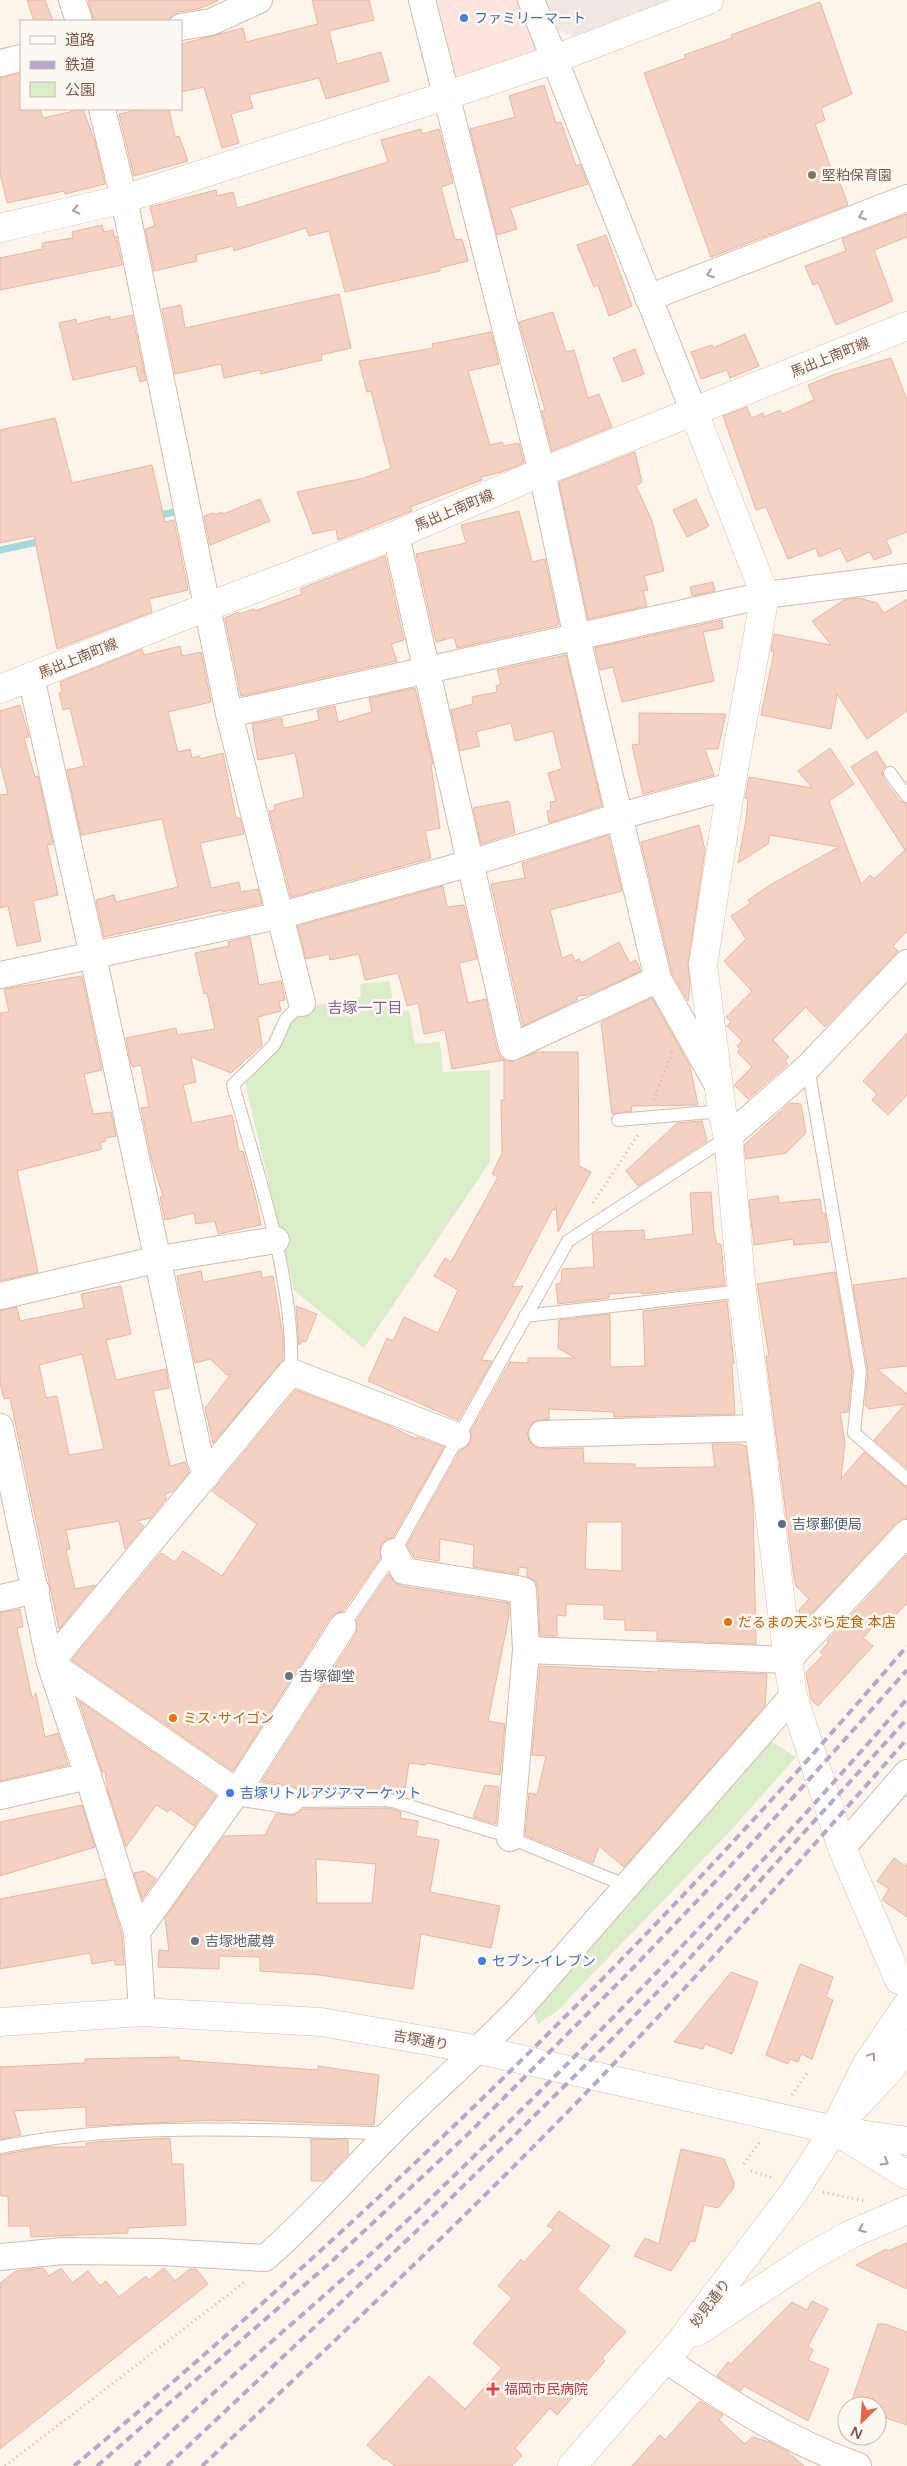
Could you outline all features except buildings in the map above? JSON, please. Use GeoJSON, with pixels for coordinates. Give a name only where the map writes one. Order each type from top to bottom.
{"type":"FeatureCollection","features":[{"type":"Feature","properties":{"kind":"street"},"geometry":{"type":"LineString","coordinates":[[72,0],[79,20]]}},
{"type":"Feature","properties":{"kind":"street"},"geometry":{"type":"LineString","coordinates":[[182,27],[211,22],[259,0]]}},
{"type":"Feature","properties":{"kind":"street"},"geometry":{"type":"LineString","coordinates":[[422,0],[542,472],[577,638],[658,979],[718,1085]]}},
{"type":"Feature","properties":{"kind":"street"},"geometry":{"type":"LineString","coordinates":[[530,0],[552,60],[694,412],[764,595],[730,786],[702,965],[725,1124],[742,1292],[793,1696],[842,1848],[899,1980],[907,1983]]}},
{"type":"Feature","properties":{"kind":"street"},"geometry":{"type":"LineString","coordinates":[[0,228],[124,199],[445,96],[552,60],[709,0]]}},
{"type":"Feature","properties":{"kind":"street"},"geometry":{"type":"LineString","coordinates":[[0,63],[20,58]]}},
{"type":"Feature","properties":{"kind":"street"},"geometry":{"type":"LineString","coordinates":[[102,110],[124,199],[230,714],[282,915],[302,1003]]}},
{"type":"Feature","properties":{"kind":"street"},"geometry":{"type":"LineString","coordinates":[[648,298],[907,198]]}},
{"type":"Feature","properties":{"kind":"street","name":"馬出上南町線"},"geometry":{"type":"LineString","coordinates":[[0,689],[209,606],[396,535],[542,472],[907,326]]}},
{"type":"Feature","properties":{"kind":"street"},"geometry":{"type":"LineString","coordinates":[[396,535],[425,670],[512,1047],[658,979]]}},
{"type":"Feature","properties":{"kind":"street"},"geometry":{"type":"LineString","coordinates":[[230,714],[764,595],[907,576]]}},
{"type":"Feature","properties":{"kind":"street"},"geometry":{"type":"LineString","coordinates":[[31,677],[159,1259],[200,1460],[207,1475]]}},
{"type":"Feature","properties":{"kind":"street"},"geometry":{"type":"LineString","coordinates":[[0,975],[282,915],[470,862],[620,816],[730,786]]}},
{"type":"Feature","properties":{"kind":"street"},"geometry":{"type":"LineString","coordinates":[[725,1124],[808,1067],[907,963]]}},
{"type":"Feature","properties":{"kind":"street"},"geometry":{"type":"LineString","coordinates":[[0,1296],[159,1259],[276,1240]]}},
{"type":"Feature","properties":{"kind":"street"},"geometry":{"type":"LineString","coordinates":[[50,1663],[291,1372],[457,1436]]}},
{"type":"Feature","properties":{"kind":"street"},"geometry":{"type":"LineString","coordinates":[[0,1427],[50,1663],[88,1776],[136,1932],[142,2012]]}},
{"type":"Feature","properties":{"kind":"street"},"geometry":{"type":"LineString","coordinates":[[542,1434],[759,1428]]}},
{"type":"Feature","properties":{"kind":"street"},"geometry":{"type":"LineString","coordinates":[[526,1650],[788,1660],[907,1533]]}},
{"type":"Feature","properties":{"kind":"street"},"geometry":{"type":"LineString","coordinates":[[394,1552],[404,1571],[523,1590],[526,1650],[510,1838]]}},
{"type":"Feature","properties":{"kind":"street"},"geometry":{"type":"LineString","coordinates":[[0,1598],[36,1590]]}},
{"type":"Feature","properties":{"kind":"street"},"geometry":{"type":"LineString","coordinates":[[136,1932],[238,1792],[343,1626]]}},
{"type":"Feature","properties":{"kind":"street"},"geometry":{"type":"LineString","coordinates":[[50,1663],[238,1792],[290,1801]]}},
{"type":"Feature","properties":{"kind":"street"},"geometry":{"type":"LineString","coordinates":[[0,2257],[64,2251],[161,2252],[266,2258],[291,2235],[390,2133],[447,2078],[480,2050],[521,2007],[793,1696]]}},
{"type":"Feature","properties":{"kind":"street"},"geometry":{"type":"LineString","coordinates":[[842,1848],[907,1773]]}},
{"type":"Feature","properties":{"kind":"street"},"geometry":{"type":"LineString","coordinates":[[0,1796],[88,1776]]}},
{"type":"Feature","properties":{"kind":"street","name":"妙見通り"},"geometry":{"type":"LineString","coordinates":[[572,2466],[671,2352],[794,2192],[834,2130],[867,2064],[907,2004]]}},
{"type":"Feature","properties":{"kind":"street","name":"吉塚通り"},"geometry":{"type":"LineString","coordinates":[[0,2022],[142,2012],[321,2022],[480,2050],[834,2130]]}},
{"type":"Feature","properties":{"kind":"street","name":"妙見通り"},"geometry":{"type":"LineString","coordinates":[[834,2130],[888,2071],[907,2045]]}},
{"type":"Feature","properties":{"kind":"street"},"geometry":{"type":"LineString","coordinates":[[834,2130],[907,2141]]}},
{"type":"Feature","properties":{"kind":"street"},"geometry":{"type":"LineString","coordinates":[[834,2130],[907,2175]]}},
{"type":"Feature","properties":{"kind":"street"},"geometry":{"type":"LineString","coordinates":[[858,2466],[815,2459],[717,2396],[671,2352],[806,2259],[849,2235],[907,2210]]}},
{"type":"Feature","properties":{"kind":"lane"},"geometry":{"type":"LineString","coordinates":[[890,773],[907,796]]}},
{"type":"Feature","properties":{"kind":"lane"},"geometry":{"type":"LineString","coordinates":[[291,1372],[292,1342],[276,1240],[233,1084],[274,1045],[286,1019],[302,1003]]}},
{"type":"Feature","properties":{"kind":"lane"},"geometry":{"type":"LineString","coordinates":[[808,1067],[860,1372],[854,1433],[907,1479]]}},
{"type":"Feature","properties":{"kind":"lane"},"geometry":{"type":"LineString","coordinates":[[618,1120],[725,1124]]}},
{"type":"Feature","properties":{"kind":"lane"},"geometry":{"type":"LineString","coordinates":[[343,1626],[394,1552],[457,1436],[568,1241],[725,1124]]}},
{"type":"Feature","properties":{"kind":"lane"},"geometry":{"type":"LineString","coordinates":[[525,1316],[742,1292]]}},
{"type":"Feature","properties":{"kind":"lane"},"geometry":{"type":"LineString","coordinates":[[290,1801],[389,1800],[510,1838],[627,1886]]}},
{"type":"Feature","properties":{"kind":"lane"},"geometry":{"type":"LineString","coordinates":[[0,2147],[90,2133],[196,2130],[390,2133]]}},
{"type":"Feature","properties":{"kind":"path"},"geometry":{"type":"LineString","coordinates":[[5,2466],[264,2268],[266,2258]]}},
{"type":"Feature","properties":{"kind":"shaded area"},"geometry":{"type":"Polygon","coordinates":[[[432,0],[520,0],[540,51],[459,78],[451,74],[432,0]]]}},
{"type":"Feature","properties":{"kind":"shaded area"},"geometry":{"type":"Polygon","coordinates":[[[546,0],[668,0],[573,36],[557,29],[546,0]]]}},
{"type":"Feature","properties":{"kind":"green space"},"geometry":{"type":"Polygon","coordinates":[[[389,981],[395,1012],[409,1010],[415,1044],[440,1042],[443,1072],[490,1070],[490,1162],[364,1348],[294,1290],[244,1078],[297,1013],[312,1006],[361,997],[360,984],[389,981]]]}},
{"type":"Feature","properties":{"kind":"green space"},"geometry":{"type":"Polygon","coordinates":[[[769,1740],[796,1757],[735,1826],[557,2011],[538,2024],[532,2009],[769,1740]]]}},
{"type":"Feature","properties":{"kind":"waterway"},"geometry":{"type":"LineString","coordinates":[[155,516],[175,512]]}},
{"type":"Feature","properties":{"kind":"waterway"},"geometry":{"type":"LineString","coordinates":[[0,550],[42,541]]}},
{"type":"Feature","properties":{"kind":"railway"},"geometry":{"type":"LineString","coordinates":[[74,2466],[295,2274],[508,2074],[712,1864],[811,1756],[907,1646]]}},
{"type":"Feature","properties":{"kind":"railway"},"geometry":{"type":"LineString","coordinates":[[97,2466],[331,2262],[468,2134],[635,1966],[754,1841],[907,1670]]}},
{"type":"Feature","properties":{"kind":"railway"},"geometry":{"type":"LineString","coordinates":[[135,2466],[208,2398],[358,2266],[493,2138],[734,1891],[907,1699]]}},
{"type":"Feature","properties":{"kind":"railway"},"geometry":{"type":"LineString","coordinates":[[167,2466],[441,2208],[612,2039],[689,1959],[907,1719]]}},
{"type":"Feature","properties":{"kind":"railway"},"geometry":{"type":"LineString","coordinates":[[202,2466],[329,2347],[584,2095],[724,1944],[907,1739]]}},
{"type":"Feature","properties":{"kind":"place","name":"ファミリーマート"},"geometry":{"type":"Point","coordinates":[464,18]}},
{"type":"Feature","properties":{"kind":"place","name":"堅粕保育園"},"geometry":{"type":"Point","coordinates":[812,175]}},
{"type":"Feature","properties":{"kind":"place","name":"吉塚郵便局"},"geometry":{"type":"Point","coordinates":[782,1524]}},
{"type":"Feature","properties":{"kind":"place","name":"だるまの天ぷら定食 本店"},"geometry":{"type":"Point","coordinates":[728,1622]}},
{"type":"Feature","properties":{"kind":"place","name":"吉塚御堂"},"geometry":{"type":"Point","coordinates":[289,1676]}},
{"type":"Feature","properties":{"kind":"place","name":"ミス･サイゴン"},"geometry":{"type":"Point","coordinates":[173,1718]}},
{"type":"Feature","properties":{"kind":"place","name":"吉塚リトルアジアマーケット"},"geometry":{"type":"Point","coordinates":[230,1793]}},
{"type":"Feature","properties":{"kind":"place","name":"吉塚地蔵尊"},"geometry":{"type":"Point","coordinates":[195,1941]}},
{"type":"Feature","properties":{"kind":"place","name":"セブン-イレブン"},"geometry":{"type":"Point","coordinates":[482,1961]}},
{"type":"Feature","properties":{"kind":"place","name":"福岡市民病院"},"geometry":{"type":"Point","coordinates":[493,2389]}},
{"type":"Feature","properties":{"kind":"district","name":"吉塚一丁目"},"geometry":{"type":"Point","coordinates":[365,1008]}}]}
